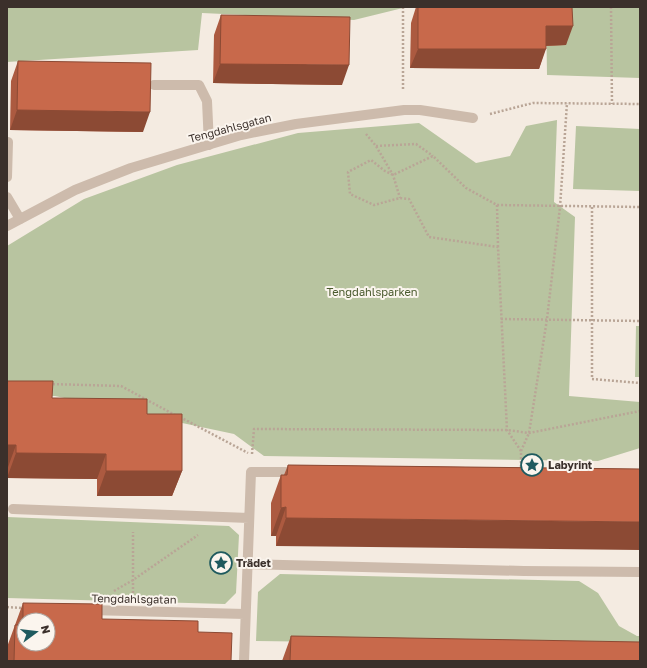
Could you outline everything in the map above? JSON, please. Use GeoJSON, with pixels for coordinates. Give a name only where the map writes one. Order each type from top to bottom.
{"type":"FeatureCollection","features":[{"type":"Feature","properties":{"kind":"street"},"geometry":{"type":"LineString","coordinates":[[154,85],[199,85],[206,101],[209,145]]}},
{"type":"Feature","properties":{"kind":"street","name":"Tengdahlsgatan"},"geometry":{"type":"LineString","coordinates":[[7,226],[75,190],[131,168],[241,135],[296,124],[404,110],[420,110],[473,118]]}},
{"type":"Feature","properties":{"kind":"street"},"geometry":{"type":"LineString","coordinates":[[7,177],[8,142]]}},
{"type":"Feature","properties":{"kind":"street"},"geometry":{"type":"LineString","coordinates":[[7,197],[20,219]]}},
{"type":"Feature","properties":{"kind":"street"},"geometry":{"type":"LineString","coordinates":[[244,661],[248,518],[251,472],[306,472]]}},
{"type":"Feature","properties":{"kind":"street"},"geometry":{"type":"LineString","coordinates":[[13,509],[248,518]]}},
{"type":"Feature","properties":{"kind":"street"},"geometry":{"type":"LineString","coordinates":[[247,564],[524,571],[640,572]]}},
{"type":"Feature","properties":{"kind":"street","name":"Tengdahlsgatan"},"geometry":{"type":"LineString","coordinates":[[82,610],[245,614]]}},
{"type":"Feature","properties":{"kind":"path"},"geometry":{"type":"LineString","coordinates":[[402,7],[404,110]]}},
{"type":"Feature","properties":{"kind":"path"},"geometry":{"type":"LineString","coordinates":[[611,7],[612,104]]}},
{"type":"Feature","properties":{"kind":"path"},"geometry":{"type":"LineString","coordinates":[[473,118],[534,103],[640,104]]}},
{"type":"Feature","properties":{"kind":"path"},"geometry":{"type":"LineString","coordinates":[[521,451],[530,433],[547,319],[560,207],[567,104]]}},
{"type":"Feature","properties":{"kind":"path"},"geometry":{"type":"LineString","coordinates":[[400,198],[393,175],[376,146],[416,144],[433,156],[466,188],[497,205],[640,207]]}},
{"type":"Feature","properties":{"kind":"path"},"geometry":{"type":"LineString","coordinates":[[393,175],[433,156]]}},
{"type":"Feature","properties":{"kind":"path"},"geometry":{"type":"LineString","coordinates":[[393,175],[385,171],[371,160],[348,172],[350,194],[374,204],[400,198],[409,199],[429,237],[498,248]]}},
{"type":"Feature","properties":{"kind":"path"},"geometry":{"type":"LineString","coordinates":[[497,205],[507,430],[521,451],[523,476]]}},
{"type":"Feature","properties":{"kind":"path"},"geometry":{"type":"LineString","coordinates":[[592,207],[592,379],[640,383]]}},
{"type":"Feature","properties":{"kind":"path"},"geometry":{"type":"LineString","coordinates":[[501,319],[640,321]]}},
{"type":"Feature","properties":{"kind":"path"},"geometry":{"type":"LineString","coordinates":[[45,384],[121,386],[252,456],[254,429],[507,430],[530,433],[640,411]]}},
{"type":"Feature","properties":{"kind":"path"},"geometry":{"type":"LineString","coordinates":[[133,514],[133,611]]}},
{"type":"Feature","properties":{"kind":"path"},"geometry":{"type":"LineString","coordinates":[[114,591],[133,580],[198,535]]}},
{"type":"Feature","properties":{"kind":"path"},"geometry":{"type":"LineString","coordinates":[[7,607],[22,608]]}},
{"type":"Feature","properties":{"kind":"green space"},"geometry":{"type":"Polygon","coordinates":[[[7,7],[407,7],[354,20],[202,13],[198,50],[7,62],[7,7]]]}},
{"type":"Feature","properties":{"kind":"green space"},"geometry":{"type":"Polygon","coordinates":[[[546,7],[640,7],[640,78],[547,75],[546,7]]]}},
{"type":"Feature","properties":{"kind":"green space","name":"Tengdahlsparken"},"geometry":{"type":"Polygon","coordinates":[[[557,120],[554,202],[575,217],[569,396],[640,402],[640,448],[598,461],[264,456],[234,434],[55,396],[7,396],[7,246],[84,199],[177,165],[298,133],[419,123],[476,163],[510,156],[526,126],[557,120]]]}},
{"type":"Feature","properties":{"kind":"green space"},"geometry":{"type":"Polygon","coordinates":[[[576,126],[640,129],[640,191],[573,189],[576,126]]]}},
{"type":"Feature","properties":{"kind":"green space"},"geometry":{"type":"Polygon","coordinates":[[[636,326],[640,326],[640,377],[635,377],[636,326]]]}},
{"type":"Feature","properties":{"kind":"green space"},"geometry":{"type":"Polygon","coordinates":[[[7,517],[229,526],[239,535],[236,593],[225,604],[7,598],[7,517]]]}},
{"type":"Feature","properties":{"kind":"green space"},"geometry":{"type":"Polygon","coordinates":[[[280,574],[579,581],[598,593],[619,626],[637,636],[640,636],[640,646],[256,641],[258,592],[280,574]]]}},
{"type":"Feature","properties":{"kind":"building"},"geometry":{"type":"Polygon","coordinates":[[[418,7],[572,7],[573,26],[546,26],[546,49],[418,49],[418,7]]]}},
{"type":"Feature","properties":{"kind":"building"},"geometry":{"type":"Polygon","coordinates":[[[221,15],[350,17],[349,65],[220,64],[221,15]]]}},
{"type":"Feature","properties":{"kind":"building"},"geometry":{"type":"Polygon","coordinates":[[[18,61],[151,63],[150,112],[17,110],[18,61]]]}},
{"type":"Feature","properties":{"kind":"building"},"geometry":{"type":"Polygon","coordinates":[[[7,381],[53,381],[52,398],[147,399],[147,414],[182,414],[182,471],[106,471],[106,454],[16,453],[16,445],[7,445],[7,381]]]}},
{"type":"Feature","properties":{"kind":"building"},"geometry":{"type":"Polygon","coordinates":[[[288,465],[640,469],[640,522],[286,518],[286,507],[281,508],[281,475],[287,475],[288,465]]]}},
{"type":"Feature","properties":{"kind":"building"},"geometry":{"type":"Polygon","coordinates":[[[23,603],[102,604],[102,619],[198,621],[198,632],[232,633],[231,661],[14,661],[15,625],[16,652],[56,652],[56,612],[23,612],[23,603]]]}},
{"type":"Feature","properties":{"kind":"building"},"geometry":{"type":"Polygon","coordinates":[[[291,636],[640,642],[640,661],[290,661],[291,636]]]}},
{"type":"Feature","properties":{"kind":"place","name":"Labyrint"},"geometry":{"type":"Point","coordinates":[532,465]}},
{"type":"Feature","properties":{"kind":"place","name":"Trädet"},"geometry":{"type":"Point","coordinates":[221,563]}}]}
